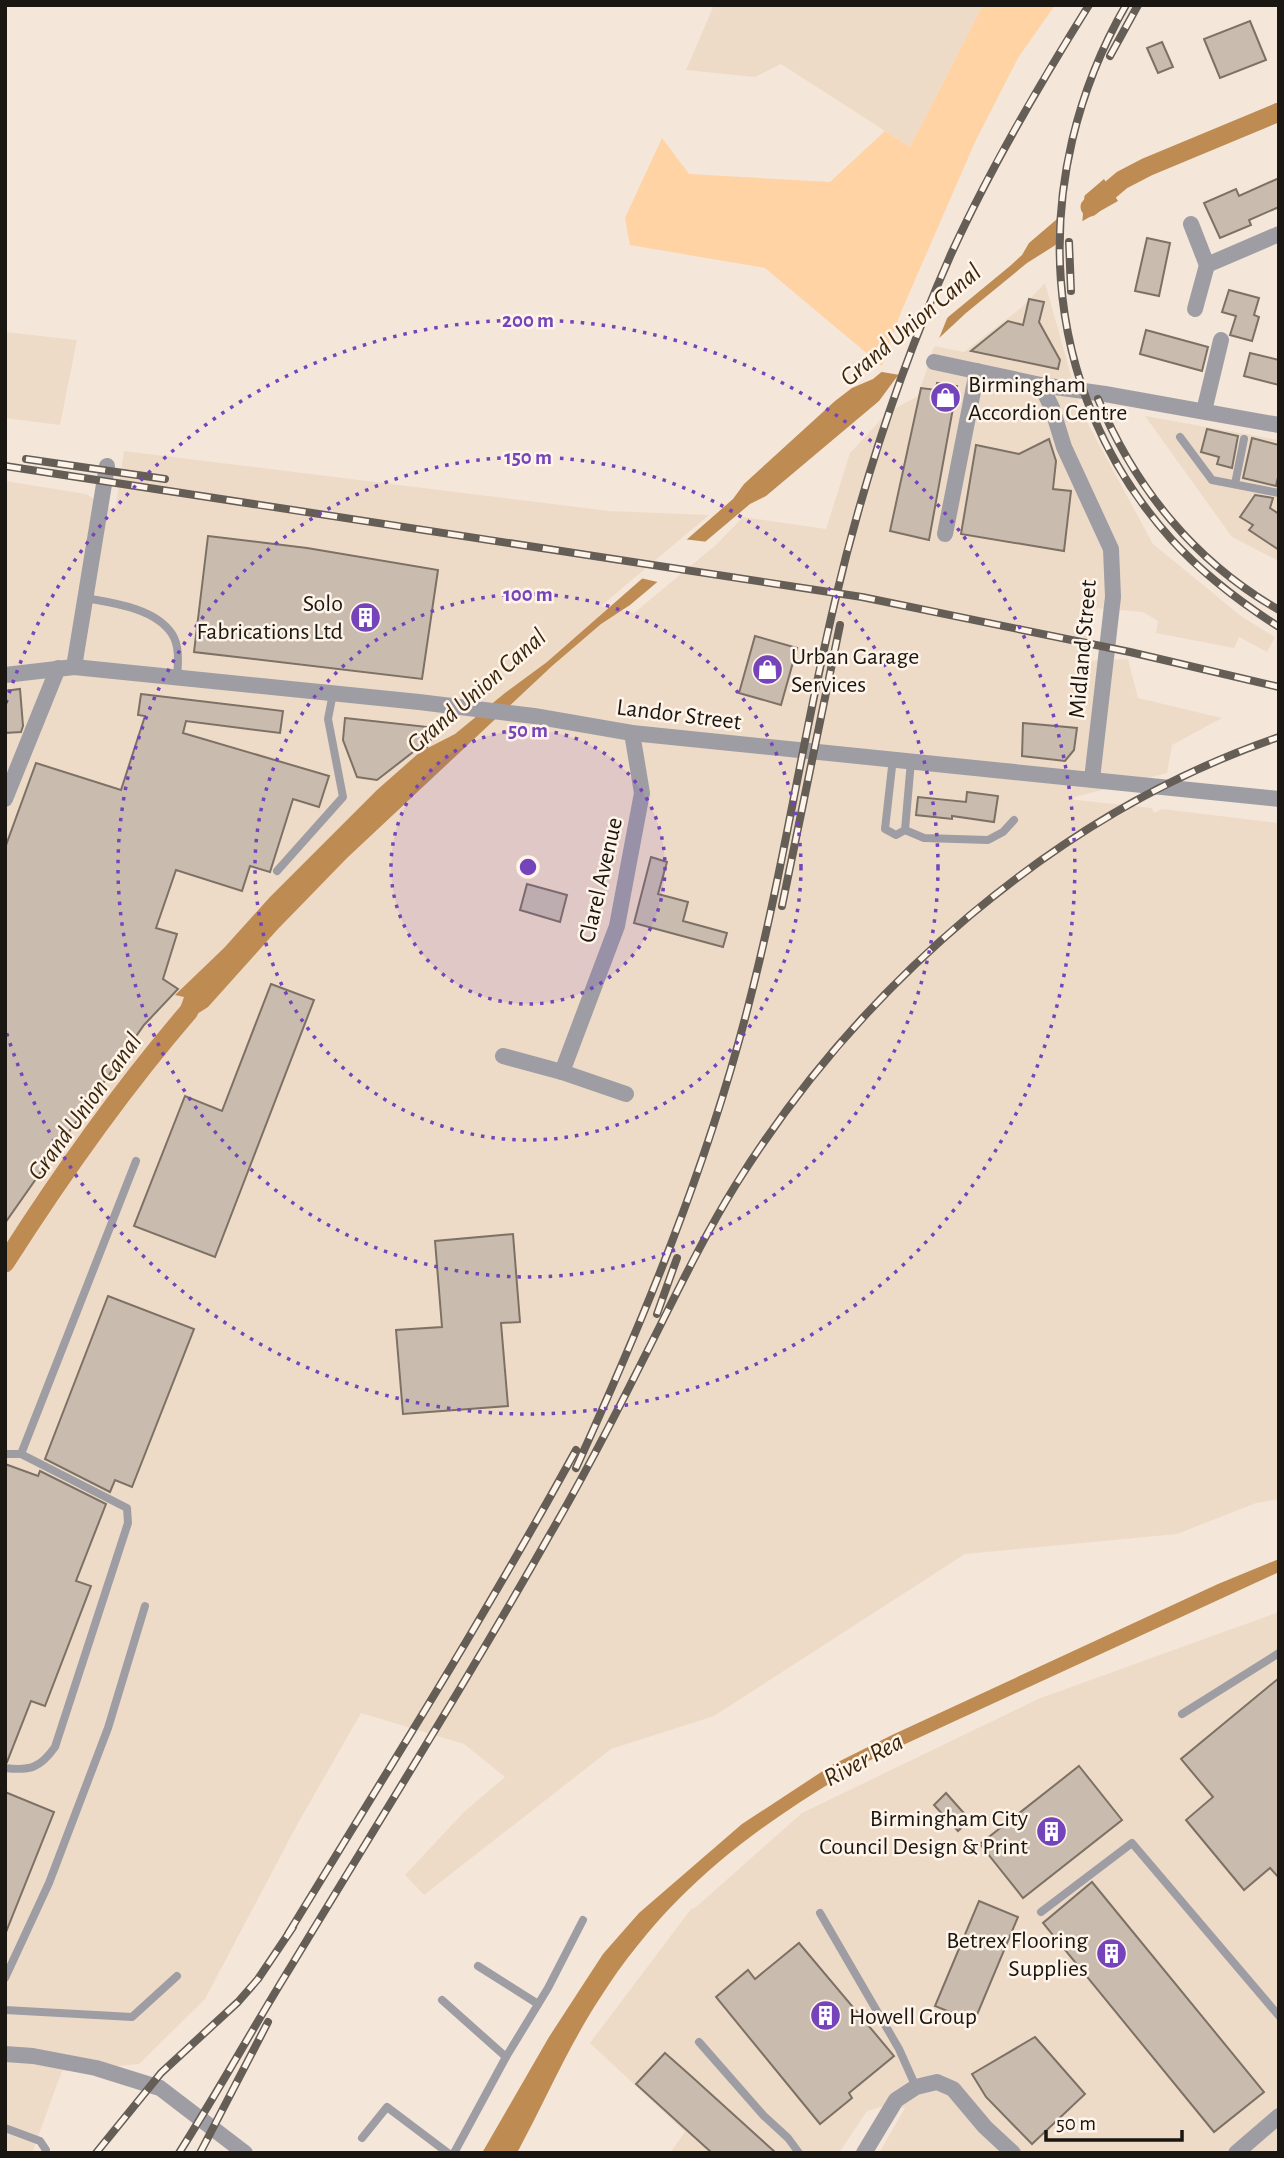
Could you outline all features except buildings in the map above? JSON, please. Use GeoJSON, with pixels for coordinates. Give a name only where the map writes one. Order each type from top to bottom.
{"type":"FeatureCollection","features":[{"type":"Feature","properties":{"kind":"street"},"geometry":{"type":"LineString","coordinates":[[1191,223],[1207,265],[1195,309]]}},
{"type":"Feature","properties":{"kind":"street"},"geometry":{"type":"LineString","coordinates":[[1207,265],[1279,234]]}},
{"type":"Feature","properties":{"kind":"street"},"geometry":{"type":"LineString","coordinates":[[1204,411],[1221,340]]}},
{"type":"Feature","properties":{"kind":"street"},"geometry":{"type":"LineString","coordinates":[[934,362],[1041,385],[1279,425]]}},
{"type":"Feature","properties":{"kind":"street"},"geometry":{"type":"LineString","coordinates":[[945,534],[977,371]]}},
{"type":"Feature","properties":{"kind":"street","name":"Midland Street"},"geometry":{"type":"LineString","coordinates":[[1041,385],[1052,408],[1064,447],[1111,549],[1113,597],[1092,779]]}},
{"type":"Feature","properties":{"kind":"street"},"geometry":{"type":"LineString","coordinates":[[5,799],[66,668],[85,598],[107,466]]}},
{"type":"Feature","properties":{"kind":"street","name":"Landor Street"},"geometry":{"type":"LineString","coordinates":[[5,675],[66,668],[333,693],[534,716],[632,733],[1279,799]]}},
{"type":"Feature","properties":{"kind":"street","name":"Clarel Avenue"},"geometry":{"type":"LineString","coordinates":[[562,1072],[617,926],[642,793],[632,733]]}},
{"type":"Feature","properties":{"kind":"street"},"geometry":{"type":"LineString","coordinates":[[503,1056],[562,1072],[625,1094]]}},
{"type":"Feature","properties":{"kind":"street"},"geometry":{"type":"LineString","coordinates":[[5,2054],[33,2056],[96,2068],[160,2088],[245,2153]]}},
{"type":"Feature","properties":{"kind":"street"},"geometry":{"type":"LineString","coordinates":[[864,2153],[897,2100],[916,2087],[937,2082],[953,2089],[985,2127],[1013,2153]]}},
{"type":"Feature","properties":{"kind":"street"},"geometry":{"type":"LineString","coordinates":[[1236,2153],[1279,2116]]}},
{"type":"Feature","properties":{"kind":"lane"},"geometry":{"type":"LineString","coordinates":[[1180,437],[1212,480],[1279,493]]}},
{"type":"Feature","properties":{"kind":"lane"},"geometry":{"type":"LineString","coordinates":[[1235,484],[1244,439]]}},
{"type":"Feature","properties":{"kind":"lane"},"geometry":{"type":"LineString","coordinates":[[85,598],[108,602],[156,618],[173,634],[178,654],[177,678]]}},
{"type":"Feature","properties":{"kind":"lane"},"geometry":{"type":"LineString","coordinates":[[277,871],[343,797],[328,719],[333,693]]}},
{"type":"Feature","properties":{"kind":"lane"},"geometry":{"type":"LineString","coordinates":[[893,758],[885,829],[896,835],[905,830]]}},
{"type":"Feature","properties":{"kind":"lane"},"geometry":{"type":"LineString","coordinates":[[905,830],[911,761]]}},
{"type":"Feature","properties":{"kind":"lane"},"geometry":{"type":"LineString","coordinates":[[905,830],[924,838],[988,840],[1003,832],[1014,820]]}},
{"type":"Feature","properties":{"kind":"lane"},"geometry":{"type":"LineString","coordinates":[[21,1454],[136,1161]]}},
{"type":"Feature","properties":{"kind":"lane"},"geometry":{"type":"LineString","coordinates":[[5,1454],[21,1454],[127,1508],[128,1522],[55,1747],[45,1762],[25,1770],[5,1768]]}},
{"type":"Feature","properties":{"kind":"lane"},"geometry":{"type":"LineString","coordinates":[[5,1978],[49,1883],[108,1728],[145,1606]]}},
{"type":"Feature","properties":{"kind":"lane"},"geometry":{"type":"LineString","coordinates":[[1182,1714],[1279,1653]]}},
{"type":"Feature","properties":{"kind":"lane"},"geometry":{"type":"LineString","coordinates":[[1041,1912],[1132,1843],[1279,2016]]}},
{"type":"Feature","properties":{"kind":"lane"},"geometry":{"type":"LineString","coordinates":[[820,1913],[899,2049],[916,2087]]}},
{"type":"Feature","properties":{"kind":"lane"},"geometry":{"type":"LineString","coordinates":[[454,2153],[583,1920]]}},
{"type":"Feature","properties":{"kind":"lane"},"geometry":{"type":"LineString","coordinates":[[478,1965],[538,2004]]}},
{"type":"Feature","properties":{"kind":"lane"},"geometry":{"type":"LineString","coordinates":[[5,2010],[132,2017],[177,1976]]}},
{"type":"Feature","properties":{"kind":"lane"},"geometry":{"type":"LineString","coordinates":[[442,2000],[506,2057]]}},
{"type":"Feature","properties":{"kind":"lane"},"geometry":{"type":"LineString","coordinates":[[699,2042],[799,2153]]}},
{"type":"Feature","properties":{"kind":"lane"},"geometry":{"type":"LineString","coordinates":[[362,2138],[387,2108],[448,2153]]}},
{"type":"Feature","properties":{"kind":"lane"},"geometry":{"type":"LineString","coordinates":[[5,2128],[40,2141],[45,2153]]}},
{"type":"Feature","properties":{"kind":"shaded area"},"geometry":{"type":"Polygon","coordinates":[[[714,5],[983,5],[910,147],[781,64],[755,77],[686,70],[714,5]]]}},
{"type":"Feature","properties":{"kind":"shaded area"},"geometry":{"type":"Polygon","coordinates":[[[983,5],[1055,5],[1018,58],[975,142],[901,312],[882,366],[765,268],[630,245],[625,218],[662,138],[689,174],[830,182],[885,131],[910,147],[983,5]]]}},
{"type":"Feature","properties":{"kind":"shaded area"},"geometry":{"type":"Polygon","coordinates":[[[1045,283],[1081,411],[1153,544],[1241,616],[1275,637],[1267,652],[1239,637],[1234,648],[1156,633],[1158,621],[1143,612],[1095,608],[1085,661],[1128,659],[1138,698],[1222,718],[1172,745],[1167,773],[1067,799],[1152,808],[1154,813],[1162,809],[1279,823],[1279,1499],[1256,1503],[1177,1534],[965,1554],[714,1716],[611,1749],[424,1895],[405,1875],[464,1812],[505,1777],[464,1744],[361,1713],[298,1823],[205,1999],[139,2064],[62,2071],[32,2153],[5,2153],[5,481],[86,494],[115,511],[124,451],[609,511],[709,515],[601,606],[634,613],[717,544],[743,517],[826,529],[850,453],[887,413],[918,396],[934,346],[964,352],[1021,308],[1045,283]]]}},
{"type":"Feature","properties":{"kind":"shaded area"},"geometry":{"type":"Polygon","coordinates":[[[5,332],[77,340],[60,425],[5,418],[5,332]]]}},
{"type":"Feature","properties":{"kind":"shaded area"},"geometry":{"type":"Polygon","coordinates":[[[1145,416],[1279,440],[1279,561],[1232,537],[1145,416]]]}},
{"type":"Feature","properties":{"kind":"shaded area"},"geometry":{"type":"Polygon","coordinates":[[[1279,1612],[1279,2153],[879,2153],[905,2108],[884,2106],[867,2111],[839,2153],[670,2153],[685,2132],[590,2043],[691,1909],[802,1813],[1038,1699],[1279,1612]]]}},
{"type":"Feature","properties":{"kind":"water"},"geometry":{"type":"Polygon","coordinates":[[[1104,179],[1118,201],[1079,223],[1054,246],[1027,263],[966,313],[896,378],[879,401],[766,496],[750,504],[630,605],[601,624],[552,666],[347,858],[208,1007],[183,1023],[175,1034],[168,1027],[179,1011],[184,997],[175,995],[377,790],[420,752],[455,734],[547,662],[733,499],[744,484],[835,401],[852,388],[873,379],[1010,266],[1022,255],[1029,243],[1104,179]]]}},
{"type":"Feature","properties":{"kind":"water","name":"River Rea"},"geometry":{"type":"Polygon","coordinates":[[[1279,1559],[1279,1572],[864,1763],[786,1811],[751,1837],[685,1893],[627,1959],[577,2036],[517,2153],[482,2153],[549,2037],[603,1954],[639,1913],[742,1824],[832,1765],[892,1735],[1218,1584],[1279,1559]]]}},
{"type":"Feature","properties":{"kind":"pier"},"geometry":{"type":"Polygon","coordinates":[[[1085,190],[1082,225],[1058,248],[1060,212],[1085,190]]]}},
{"type":"Feature","properties":{"kind":"pier"},"geometry":{"type":"Polygon","coordinates":[[[950,311],[936,346],[898,381],[900,375],[876,371],[950,311]]]}},
{"type":"Feature","properties":{"kind":"pier"},"geometry":{"type":"Polygon","coordinates":[[[683,539],[708,542],[662,583],[636,577],[683,539]]]}},
{"type":"Feature","properties":{"kind":"waterway","name":"Grand Union Canal"},"geometry":{"type":"LineString","coordinates":[[1090,207],[1122,180],[1147,167],[1279,112]]}},
{"type":"Feature","properties":{"kind":"waterway","name":"Grand Union Canal"},"geometry":{"type":"LineString","coordinates":[[5,1263],[92,1134],[139,1071],[189,1011]]}},
{"type":"Feature","properties":{"kind":"railway"},"geometry":{"type":"LineString","coordinates":[[576,1468],[672,1241],[732,1067],[772,906],[835,601],[858,512],[900,380],[952,252],[983,189],[1034,96],[1089,5]]}},
{"type":"Feature","properties":{"kind":"railway"},"geometry":{"type":"LineString","coordinates":[[1126,5],[1094,71],[1072,140],[1061,210],[1061,280],[1072,350],[1094,417],[1127,481],[1172,540],[1196,564],[1236,597],[1279,627]]}},
{"type":"Feature","properties":{"kind":"railway"},"geometry":{"type":"LineString","coordinates":[[1110,56],[1138,5]]}},
{"type":"Feature","properties":{"kind":"railway"},"geometry":{"type":"LineString","coordinates":[[1069,242],[1071,291]]}},
{"type":"Feature","properties":{"kind":"railway"},"geometry":{"type":"LineString","coordinates":[[1098,399],[1130,463],[1171,520],[1220,569],[1279,610]]}},
{"type":"Feature","properties":{"kind":"railway"},"geometry":{"type":"LineString","coordinates":[[26,459],[165,479]]}},
{"type":"Feature","properties":{"kind":"railway"},"geometry":{"type":"LineString","coordinates":[[5,466],[862,597],[1130,652],[1279,687]]}},
{"type":"Feature","properties":{"kind":"railway"},"geometry":{"type":"LineString","coordinates":[[782,906],[840,625]]}},
{"type":"Feature","properties":{"kind":"railway"},"geometry":{"type":"LineString","coordinates":[[179,2153],[518,1590],[565,1509],[716,1218],[785,1113],[841,1043],[902,977],[970,916],[1041,860],[1117,811],[1197,770],[1279,737]]}},
{"type":"Feature","properties":{"kind":"railway"},"geometry":{"type":"LineString","coordinates":[[657,1314],[677,1258]]}},
{"type":"Feature","properties":{"kind":"railway"},"geometry":{"type":"LineString","coordinates":[[288,1934],[471,1633],[576,1450]]}},
{"type":"Feature","properties":{"kind":"railway"},"geometry":{"type":"LineString","coordinates":[[96,2153],[161,2073],[238,2002],[258,1979],[293,1927]]}},
{"type":"Feature","properties":{"kind":"railway"},"geometry":{"type":"LineString","coordinates":[[200,2153],[268,2022]]}},
{"type":"Feature","properties":{"kind":"place","name":"Birmingham Accordion Centre"},"geometry":{"type":"Point","coordinates":[945,398]}},
{"type":"Feature","properties":{"kind":"place","name":"Solo Fabrications Ltd"},"geometry":{"type":"Point","coordinates":[366,617]}},
{"type":"Feature","properties":{"kind":"place","name":"Urban Garage Services"},"geometry":{"type":"Point","coordinates":[768,670]}},
{"type":"Feature","properties":{"kind":"place","name":"Birmingham City Council Design & Print"},"geometry":{"type":"Point","coordinates":[1051,1832]}},
{"type":"Feature","properties":{"kind":"place","name":"Betrex Flooring Supplies"},"geometry":{"type":"Point","coordinates":[1111,1954]}},
{"type":"Feature","properties":{"kind":"place","name":"Howell Group"},"geometry":{"type":"Point","coordinates":[826,2016]}}]}
